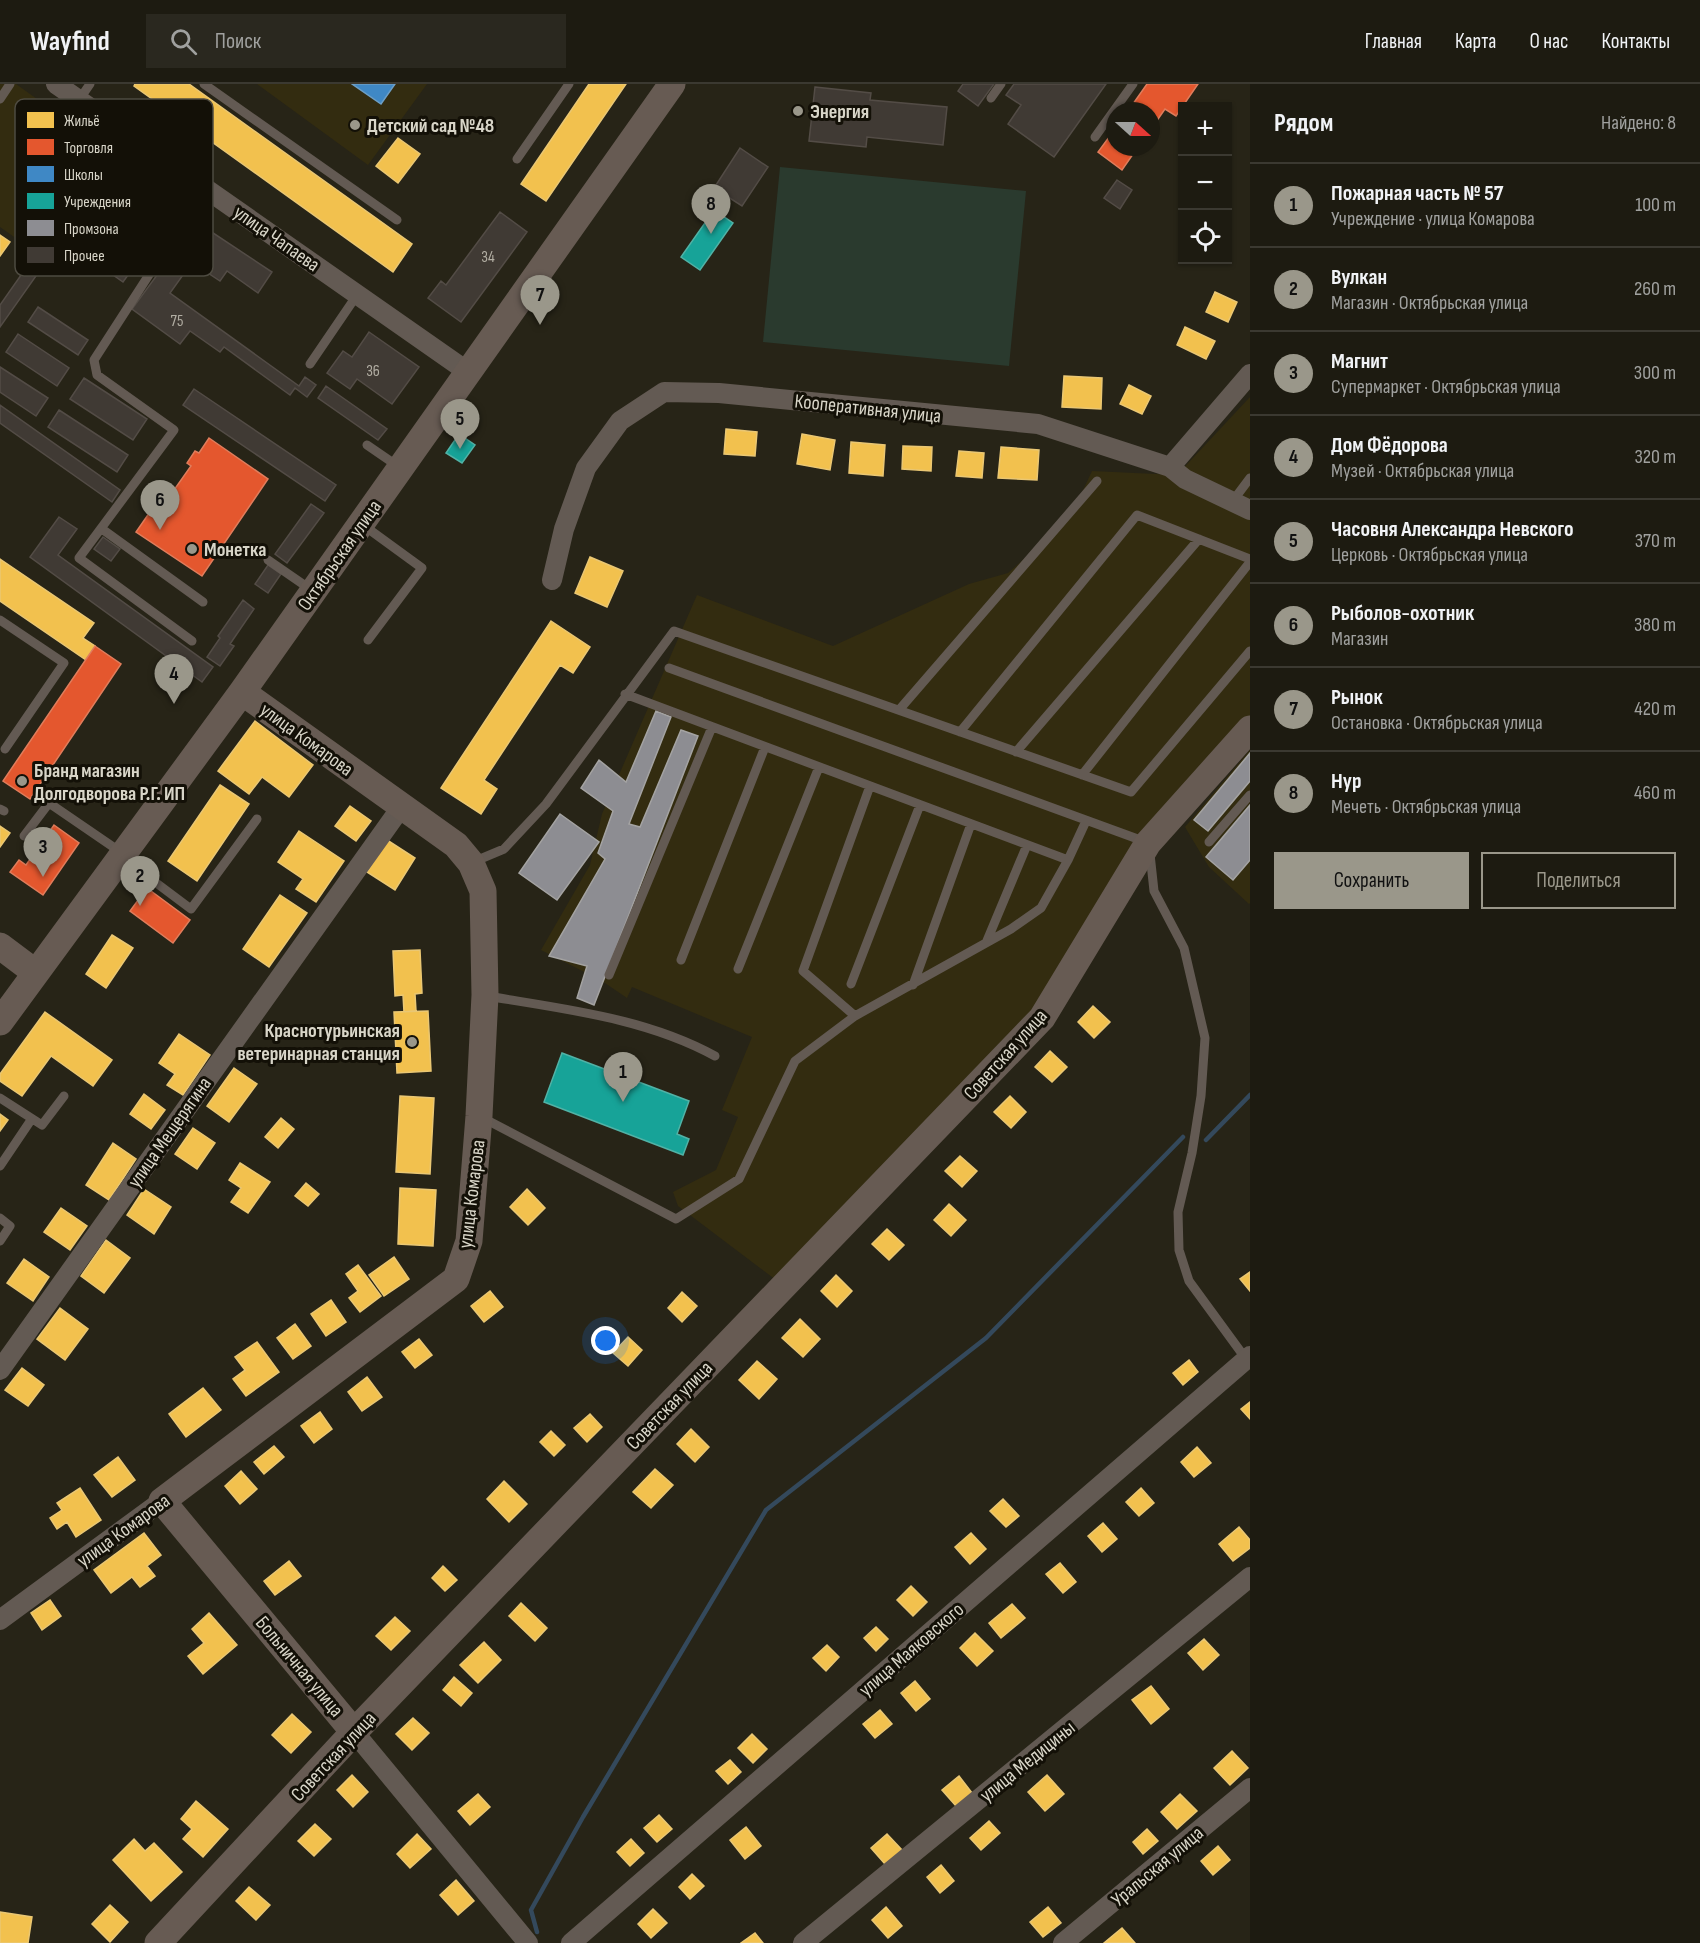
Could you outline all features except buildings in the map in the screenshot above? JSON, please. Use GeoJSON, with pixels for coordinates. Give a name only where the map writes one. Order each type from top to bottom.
{"type":"FeatureCollection","features":[{"type":"Feature","properties":{"kind":"main road","name":"Октябрьская улица"},"geometry":{"type":"LineString","coordinates":[[0,1022],[242,692],[672,84]]}},
{"type":"Feature","properties":{"kind":"main road","name":"улица Комарова"},"geometry":{"type":"LineString","coordinates":[[162,1501],[456,1279],[469,1241],[479,1116],[485,995],[483,891],[471,863],[456,845],[242,692]]}},
{"type":"Feature","properties":{"kind":"main road","name":"Советская улица"},"geometry":{"type":"LineString","coordinates":[[158,1943],[354,1732],[1042,1018],[1148,843],[1250,729]]}},
{"type":"Feature","properties":{"kind":"main road"},"geometry":{"type":"LineString","coordinates":[[0,946],[36,973]]}},
{"type":"Feature","properties":{"kind":"main road","name":"Больничная улица"},"geometry":{"type":"LineString","coordinates":[[162,1501],[354,1732]]}},
{"type":"Feature","properties":{"kind":"street","name":"улица Чапаева"},"geometry":{"type":"LineString","coordinates":[[56,84],[85,92]]}},
{"type":"Feature","properties":{"kind":"street","name":"улица Чапаева"},"geometry":{"type":"LineString","coordinates":[[213,194],[468,372]]}},
{"type":"Feature","properties":{"kind":"street"},"geometry":{"type":"LineString","coordinates":[[1170,467],[1250,374]]}},
{"type":"Feature","properties":{"kind":"street","name":"Кооперативная улица"},"geometry":{"type":"LineString","coordinates":[[552,580],[564,529],[586,468],[620,421],[664,392],[719,393],[1038,424],[1170,467],[1185,479],[1250,510]]}},
{"type":"Feature","properties":{"kind":"street","name":"улица Мещерягина"},"geometry":{"type":"LineString","coordinates":[[0,1370],[402,806]]}},
{"type":"Feature","properties":{"kind":"street","name":"улица Маяковского"},"geometry":{"type":"LineString","coordinates":[[572,1943],[1249,1360]]}},
{"type":"Feature","properties":{"kind":"street","name":"улица Комарова"},"geometry":{"type":"LineString","coordinates":[[0,1620],[162,1501]]}},
{"type":"Feature","properties":{"kind":"street","name":"улица Медицины"},"geometry":{"type":"LineString","coordinates":[[803,1943],[1250,1577]]}},
{"type":"Feature","properties":{"kind":"street","name":"Больничная улица"},"geometry":{"type":"LineString","coordinates":[[354,1732],[528,1943]]}},
{"type":"Feature","properties":{"kind":"street","name":"Уральская улица"},"geometry":{"type":"LineString","coordinates":[[1064,1943],[1250,1788]]}},
{"type":"Feature","properties":{"kind":"lane"},"geometry":{"type":"LineString","coordinates":[[0,99],[10,84]]}},
{"type":"Feature","properties":{"kind":"lane"},"geometry":{"type":"LineString","coordinates":[[204,84],[397,220]]}},
{"type":"Feature","properties":{"kind":"lane"},"geometry":{"type":"LineString","coordinates":[[517,159],[569,84]]}},
{"type":"Feature","properties":{"kind":"lane"},"geometry":{"type":"LineString","coordinates":[[991,98],[1001,84]]}},
{"type":"Feature","properties":{"kind":"lane"},"geometry":{"type":"LineString","coordinates":[[1095,137],[1133,84]]}},
{"type":"Feature","properties":{"kind":"lane"},"geometry":{"type":"LineString","coordinates":[[148,276],[94,360],[97,375],[174,430],[79,558],[192,641]]}},
{"type":"Feature","properties":{"kind":"lane"},"geometry":{"type":"LineString","coordinates":[[310,364],[357,295]]}},
{"type":"Feature","properties":{"kind":"lane"},"geometry":{"type":"LineString","coordinates":[[366,445],[400,468]]}},
{"type":"Feature","properties":{"kind":"lane"},"geometry":{"type":"LineString","coordinates":[[1232,501],[1250,478]]}},
{"type":"Feature","properties":{"kind":"lane"},"geometry":{"type":"LineString","coordinates":[[899,710],[1097,481]]}},
{"type":"Feature","properties":{"kind":"lane"},"geometry":{"type":"LineString","coordinates":[[960,732],[1137,516],[1250,561],[1082,775]]}},
{"type":"Feature","properties":{"kind":"lane"},"geometry":{"type":"LineString","coordinates":[[361,524],[422,568],[368,640]]}},
{"type":"Feature","properties":{"kind":"lane"},"geometry":{"type":"LineString","coordinates":[[102,529],[204,602]]}},
{"type":"Feature","properties":{"kind":"lane"},"geometry":{"type":"LineString","coordinates":[[1016,752],[1199,539]]}},
{"type":"Feature","properties":{"kind":"lane"},"geometry":{"type":"LineString","coordinates":[[268,560],[313,591]]}},
{"type":"Feature","properties":{"kind":"lane"},"geometry":{"type":"LineString","coordinates":[[0,620],[64,663],[4,749]]}},
{"type":"Feature","properties":{"kind":"lane"},"geometry":{"type":"LineString","coordinates":[[471,863],[504,849],[539,812],[674,631],[1131,792],[1250,651]]}},
{"type":"Feature","properties":{"kind":"lane"},"geometry":{"type":"LineString","coordinates":[[669,668],[1148,843],[1154,891],[1184,948],[1205,1038],[1196,1130],[1178,1212],[1179,1250],[1190,1281],[1249,1360]]}},
{"type":"Feature","properties":{"kind":"lane"},"geometry":{"type":"LineString","coordinates":[[625,694],[1068,860]]}},
{"type":"Feature","properties":{"kind":"lane"},"geometry":{"type":"LineString","coordinates":[[609,975],[712,727]]}},
{"type":"Feature","properties":{"kind":"lane"},"geometry":{"type":"LineString","coordinates":[[681,960],[765,747]]}},
{"type":"Feature","properties":{"kind":"lane"},"geometry":{"type":"LineString","coordinates":[[738,969],[819,767]]}},
{"type":"Feature","properties":{"kind":"lane"},"geometry":{"type":"LineString","coordinates":[[855,1016],[803,971],[870,786]]}},
{"type":"Feature","properties":{"kind":"lane"},"geometry":{"type":"LineString","coordinates":[[1209,842],[1250,795]]}},
{"type":"Feature","properties":{"kind":"lane"},"geometry":{"type":"LineString","coordinates":[[24,836],[50,803],[191,909],[257,819]]}},
{"type":"Feature","properties":{"kind":"lane"},"geometry":{"type":"LineString","coordinates":[[851,984],[920,805]]}},
{"type":"Feature","properties":{"kind":"lane"},"geometry":{"type":"LineString","coordinates":[[479,1116],[676,1220],[739,1179],[795,1061],[855,1016],[986,943],[1041,908],[1068,860],[1086,821]]}},
{"type":"Feature","properties":{"kind":"lane"},"geometry":{"type":"LineString","coordinates":[[913,985],[970,824]]}},
{"type":"Feature","properties":{"kind":"lane"},"geometry":{"type":"LineString","coordinates":[[986,943],[1027,845]]}},
{"type":"Feature","properties":{"kind":"lane"},"geometry":{"type":"LineString","coordinates":[[485,995],[594,1014],[684,1039],[716,1056]]}},
{"type":"Feature","properties":{"kind":"lane"},"geometry":{"type":"LineString","coordinates":[[0,1098],[42,1125],[64,1096]]}},
{"type":"Feature","properties":{"kind":"lane"},"geometry":{"type":"LineString","coordinates":[[0,1166],[31,1120]]}},
{"type":"Feature","properties":{"kind":"lane"},"geometry":{"type":"LineString","coordinates":[[0,1218],[10,1226],[0,1241]]}},
{"type":"Feature","properties":{"kind":"shaded area"},"geometry":{"type":"Polygon","coordinates":[[[0,84],[16,84],[37,99],[15,99],[15,238],[0,227],[0,84]]]}},
{"type":"Feature","properties":{"kind":"shaded area","name":"Детский сад №48"},"geometry":{"type":"Polygon","coordinates":[[[257,84],[427,84],[368,165],[257,84]]]}},
{"type":"Feature","properties":{"kind":"shaded area"},"geometry":{"type":"Polygon","coordinates":[[[1250,397],[1250,719],[1034,1015],[776,1280],[678,1206],[673,1192],[716,1170],[738,1117],[722,1110],[752,1037],[632,987],[627,998],[602,981],[541,950],[590,865],[602,814],[697,595],[833,646],[969,584],[1008,573],[1070,518],[1092,471],[1177,475],[1250,397]]]}},
{"type":"Feature","properties":{"kind":"shaded area"},"geometry":{"type":"Polygon","coordinates":[[[1250,750],[1249,904],[1209,867],[1185,827],[1250,750]]]}},
{"type":"Feature","properties":{"kind":"green space"},"geometry":{"type":"Polygon","coordinates":[[[780,167],[1026,191],[1009,366],[763,342],[780,167]]]}},
{"type":"Feature","properties":{"kind":"waterway"},"geometry":{"type":"LineString","coordinates":[[1206,1140],[1250,1095]]}},
{"type":"Feature","properties":{"kind":"waterway"},"geometry":{"type":"LineString","coordinates":[[537,1932],[531,1910],[583,1817],[766,1510],[986,1338],[1183,1137]]}},
{"type":"Feature","properties":{"kind":"place","name":"Энергия"},"geometry":{"type":"Point","coordinates":[798,111]}},
{"type":"Feature","properties":{"kind":"place","name":"Детский сад №48"},"geometry":{"type":"Point","coordinates":[355,125]}},
{"type":"Feature","properties":{"kind":"place","name":"Нур"},"geometry":{"type":"Point","coordinates":[711,234]}},
{"type":"Feature","properties":{"kind":"place","name":"Рынок"},"geometry":{"type":"Point","coordinates":[540,325]}},
{"type":"Feature","properties":{"kind":"place","name":"Часовня Александра Невского"},"geometry":{"type":"Point","coordinates":[460,449]}},
{"type":"Feature","properties":{"kind":"place","name":"Рыболов-охотник"},"geometry":{"type":"Point","coordinates":[160,530]}},
{"type":"Feature","properties":{"kind":"place","name":"Монетка"},"geometry":{"type":"Point","coordinates":[192,549]}},
{"type":"Feature","properties":{"kind":"place","name":"Дом Фёдорова"},"geometry":{"type":"Point","coordinates":[174,704]}},
{"type":"Feature","properties":{"kind":"place","name":"Бранд магазин Долгодворова Р.Г. ИП"},"geometry":{"type":"Point","coordinates":[22,781]}},
{"type":"Feature","properties":{"kind":"place","name":"Магнит"},"geometry":{"type":"Point","coordinates":[43,877]}},
{"type":"Feature","properties":{"kind":"place","name":"Вулкан"},"geometry":{"type":"Point","coordinates":[140,906]}},
{"type":"Feature","properties":{"kind":"place","name":"Краснотурьинская ветеринарная станция"},"geometry":{"type":"Point","coordinates":[412,1042]}},
{"type":"Feature","properties":{"kind":"place","name":"Пожарная часть № 57"},"geometry":{"type":"Point","coordinates":[623,1102]}}]}
